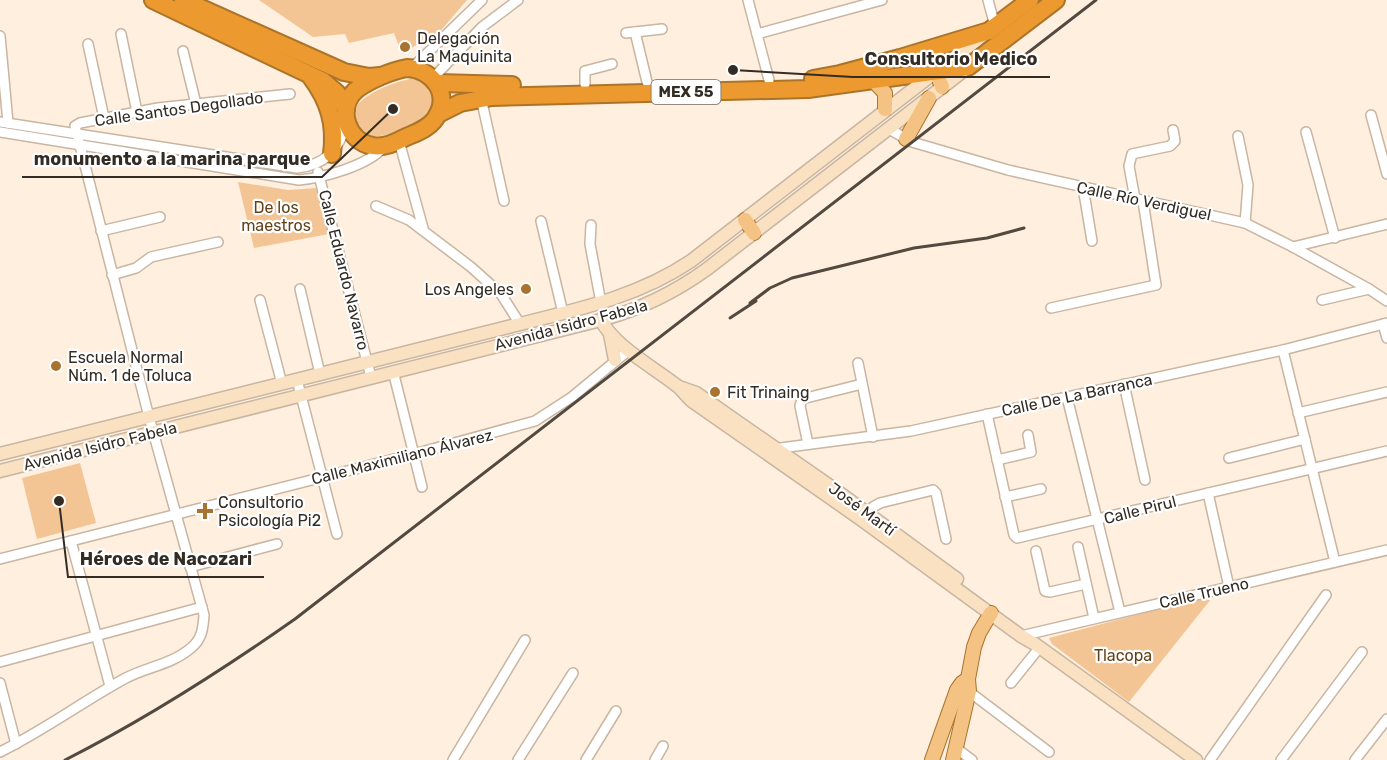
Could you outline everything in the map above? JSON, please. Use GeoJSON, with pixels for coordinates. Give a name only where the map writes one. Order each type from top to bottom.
{"type":"FeatureCollection","features":[{"type":"Feature","properties":{"kind":"highway"},"geometry":{"type":"LineString","coordinates":[[153,0],[307,72],[331,87],[342,100],[346,115],[351,132],[359,141],[373,146],[392,143],[429,126],[438,114],[441,102],[435,81],[428,74],[412,68],[398,70],[357,90],[351,95],[346,115]]}},
{"type":"Feature","properties":{"kind":"highway"},"geometry":{"type":"LineString","coordinates":[[183,0],[344,72],[369,77],[384,76]]}},
{"type":"Feature","properties":{"kind":"highway","name":"Avenida Isidro Fabela"},"geometry":{"type":"LineString","coordinates":[[992,28],[1030,0]]}},
{"type":"Feature","properties":{"kind":"highway"},"geometry":{"type":"LineString","coordinates":[[939,79],[968,67],[1056,0]]}},
{"type":"Feature","properties":{"kind":"highway","name":"MEX 55"},"geometry":{"type":"LineString","coordinates":[[435,81],[492,85],[585,84],[769,80],[828,76],[900,58],[992,28]]}},
{"type":"Feature","properties":{"kind":"highway"},"geometry":{"type":"LineString","coordinates":[[307,72],[322,93],[329,108],[334,133],[332,154]]}},
{"type":"Feature","properties":{"kind":"highway","name":"MEX 55"},"geometry":{"type":"LineString","coordinates":[[438,114],[460,103],[481,98],[808,89],[874,81],[939,79]]}},
{"type":"Feature","properties":{"kind":"main road","name":"Avenida Isidro Fabela"},"geometry":{"type":"LineString","coordinates":[[0,454],[520,324],[601,303],[639,290],[676,271],[745,220],[885,109],[939,79],[992,28]]}},
{"type":"Feature","properties":{"kind":"main road"},"geometry":{"type":"LineString","coordinates":[[900,58],[920,60],[930,65],[939,79]]}},
{"type":"Feature","properties":{"kind":"main road","name":"Avenida Isidro Fabela"},"geometry":{"type":"LineString","coordinates":[[0,471],[602,320],[638,309],[670,294],[707,269],[929,98],[939,79]]}},
{"type":"Feature","properties":{"kind":"main road"},"geometry":{"type":"LineString","coordinates":[[874,81],[885,93],[885,109]]}},
{"type":"Feature","properties":{"kind":"main road"},"geometry":{"type":"LineString","coordinates":[[906,139],[929,98]]}},
{"type":"Feature","properties":{"kind":"main road"},"geometry":{"type":"LineString","coordinates":[[745,220],[754,233]]}},
{"type":"Feature","properties":{"kind":"main road","name":"José Martí"},"geometry":{"type":"LineString","coordinates":[[602,320],[610,333],[679,387],[692,401],[770,450],[865,517],[1196,760]]}},
{"type":"Feature","properties":{"kind":"main road"},"geometry":{"type":"LineString","coordinates":[[610,333],[615,360]]}},
{"type":"Feature","properties":{"kind":"main road","name":"José Martí"},"geometry":{"type":"LineString","coordinates":[[865,517],[991,613],[1031,640]]}},
{"type":"Feature","properties":{"kind":"main road"},"geometry":{"type":"LineString","coordinates":[[954,754],[965,685],[976,639],[991,613]]}},
{"type":"Feature","properties":{"kind":"main road"},"geometry":{"type":"LineString","coordinates":[[932,760],[965,685]]}},
{"type":"Feature","properties":{"kind":"street"},"geometry":{"type":"LineString","coordinates":[[412,68],[482,0]]}},
{"type":"Feature","properties":{"kind":"street"},"geometry":{"type":"LineString","coordinates":[[435,81],[482,27],[518,0]]}},
{"type":"Feature","properties":{"kind":"street"},"geometry":{"type":"LineString","coordinates":[[748,0],[769,80]]}},
{"type":"Feature","properties":{"kind":"street"},"geometry":{"type":"LineString","coordinates":[[757,34],[882,0]]}},
{"type":"Feature","properties":{"kind":"street"},"geometry":{"type":"LineString","coordinates":[[988,0],[992,28]]}},
{"type":"Feature","properties":{"kind":"street"},"geometry":{"type":"LineString","coordinates":[[647,82],[630,33],[662,28]]}},
{"type":"Feature","properties":{"kind":"street"},"geometry":{"type":"LineString","coordinates":[[122,34],[137,112]]}},
{"type":"Feature","properties":{"kind":"street"},"geometry":{"type":"LineString","coordinates":[[0,36],[4,123],[297,168],[314,165],[332,154],[343,135],[346,115]]}},
{"type":"Feature","properties":{"kind":"street"},"geometry":{"type":"LineString","coordinates":[[88,44],[105,118]]}},
{"type":"Feature","properties":{"kind":"street"},"geometry":{"type":"LineString","coordinates":[[183,51],[196,104]]}},
{"type":"Feature","properties":{"kind":"street"},"geometry":{"type":"LineString","coordinates":[[585,84],[585,71],[612,64]]}},
{"type":"Feature","properties":{"kind":"street","name":"Calle Santos Degollado"},"geometry":{"type":"LineString","coordinates":[[76,133],[75,126],[78,123],[137,112],[290,94]]}},
{"type":"Feature","properties":{"kind":"street"},"geometry":{"type":"LineString","coordinates":[[481,98],[504,201]]}},
{"type":"Feature","properties":{"kind":"street"},"geometry":{"type":"LineString","coordinates":[[1371,115],[1387,174]]}},
{"type":"Feature","properties":{"kind":"street","name":"Calle Río Verdiguel"},"geometry":{"type":"LineString","coordinates":[[889,129],[912,142],[1008,170],[1245,223],[1293,247],[1387,301]]}},
{"type":"Feature","properties":{"kind":"street"},"geometry":{"type":"LineString","coordinates":[[1051,308],[1156,285],[1139,200],[1129,166],[1132,154],[1173,144],[1175,141],[1173,130]]}},
{"type":"Feature","properties":{"kind":"street"},"geometry":{"type":"LineString","coordinates":[[0,132],[287,179],[320,177],[367,160],[392,143],[423,228]]}},
{"type":"Feature","properties":{"kind":"street"},"geometry":{"type":"LineString","coordinates":[[1306,132],[1335,238]]}},
{"type":"Feature","properties":{"kind":"street"},"geometry":{"type":"LineString","coordinates":[[0,752],[110,686],[173,660],[192,647],[203,632],[202,607],[153,433],[76,133]]}},
{"type":"Feature","properties":{"kind":"street"},"geometry":{"type":"LineString","coordinates":[[1238,136],[1248,185],[1245,223]]}},
{"type":"Feature","properties":{"kind":"street","name":"Calle Eduardo Navarro"},"geometry":{"type":"LineString","coordinates":[[314,165],[320,177],[371,377]]}},
{"type":"Feature","properties":{"kind":"street"},"geometry":{"type":"LineString","coordinates":[[1083,187],[1092,241]]}},
{"type":"Feature","properties":{"kind":"street"},"geometry":{"type":"LineString","coordinates":[[376,206],[399,214],[423,228],[493,285],[520,324]]}},
{"type":"Feature","properties":{"kind":"street"},"geometry":{"type":"LineString","coordinates":[[101,231],[160,217]]}},
{"type":"Feature","properties":{"kind":"street"},"geometry":{"type":"LineString","coordinates":[[541,221],[562,313]]}},
{"type":"Feature","properties":{"kind":"street"},"geometry":{"type":"LineString","coordinates":[[1293,247],[1387,224]]}},
{"type":"Feature","properties":{"kind":"street"},"geometry":{"type":"LineString","coordinates":[[591,225],[590,244],[601,303]]}},
{"type":"Feature","properties":{"kind":"street"},"geometry":{"type":"LineString","coordinates":[[112,275],[136,268],[151,257],[218,242]]}},
{"type":"Feature","properties":{"kind":"street"},"geometry":{"type":"LineString","coordinates":[[300,289],[320,374]]}},
{"type":"Feature","properties":{"kind":"street"},"geometry":{"type":"LineString","coordinates":[[1322,300],[1369,289]]}},
{"type":"Feature","properties":{"kind":"street"},"geometry":{"type":"LineString","coordinates":[[260,300],[282,384]]}},
{"type":"Feature","properties":{"kind":"street"},"geometry":{"type":"LineString","coordinates":[[1385,324],[1387,338]]}},
{"type":"Feature","properties":{"kind":"street","name":"Calle De La Barranca"},"geometry":{"type":"LineString","coordinates":[[770,450],[911,431],[1283,350],[1385,324]]}},
{"type":"Feature","properties":{"kind":"street","name":"Calle Maximiliano Álvarez"},"geometry":{"type":"LineString","coordinates":[[0,559],[535,421],[559,407],[629,350]]}},
{"type":"Feature","properties":{"kind":"street"},"geometry":{"type":"LineString","coordinates":[[1283,350],[1335,562]]}},
{"type":"Feature","properties":{"kind":"street"},"geometry":{"type":"LineString","coordinates":[[858,363],[873,437]]}},
{"type":"Feature","properties":{"kind":"street"},"geometry":{"type":"LineString","coordinates":[[393,371],[422,487]]}},
{"type":"Feature","properties":{"kind":"street"},"geometry":{"type":"LineString","coordinates":[[297,380],[337,534]]}},
{"type":"Feature","properties":{"kind":"street"},"geometry":{"type":"LineString","coordinates":[[808,444],[800,406],[802,399],[862,384]]}},
{"type":"Feature","properties":{"kind":"street"},"geometry":{"type":"LineString","coordinates":[[1124,384],[1145,480]]}},
{"type":"Feature","properties":{"kind":"street"},"geometry":{"type":"LineString","coordinates":[[1298,413],[1387,392]]}},
{"type":"Feature","properties":{"kind":"street"},"geometry":{"type":"LineString","coordinates":[[1066,397],[1120,612]]}},
{"type":"Feature","properties":{"kind":"street","name":"Calle Pirul"},"geometry":{"type":"LineString","coordinates":[[987,414],[1014,535],[1017,538],[1387,451]]}},
{"type":"Feature","properties":{"kind":"street"},"geometry":{"type":"LineString","coordinates":[[997,460],[1031,452],[1028,435]]}},
{"type":"Feature","properties":{"kind":"street"},"geometry":{"type":"LineString","coordinates":[[1229,458],[1305,439]]}},
{"type":"Feature","properties":{"kind":"street"},"geometry":{"type":"LineString","coordinates":[[1005,497],[1041,489]]}},
{"type":"Feature","properties":{"kind":"street"},"geometry":{"type":"LineString","coordinates":[[865,517],[873,507],[884,501],[933,490],[936,493],[946,539]]}},
{"type":"Feature","properties":{"kind":"street"},"geometry":{"type":"LineString","coordinates":[[1208,493],[1229,587]]}},
{"type":"Feature","properties":{"kind":"street"},"geometry":{"type":"LineString","coordinates":[[70,541],[110,686]]}},
{"type":"Feature","properties":{"kind":"street"},"geometry":{"type":"LineString","coordinates":[[190,567],[277,544]]}},
{"type":"Feature","properties":{"kind":"street"},"geometry":{"type":"LineString","coordinates":[[1078,547],[1094,618]]}},
{"type":"Feature","properties":{"kind":"street","name":"Calle Trueno"},"geometry":{"type":"LineString","coordinates":[[1031,640],[1094,618],[1387,550]]}},
{"type":"Feature","properties":{"kind":"street"},"geometry":{"type":"LineString","coordinates":[[1036,551],[1046,591],[1086,584]]}},
{"type":"Feature","properties":{"kind":"street"},"geometry":{"type":"LineString","coordinates":[[1209,760],[1326,595]]}},
{"type":"Feature","properties":{"kind":"street"},"geometry":{"type":"LineString","coordinates":[[0,662],[202,607]]}},
{"type":"Feature","properties":{"kind":"street"},"geometry":{"type":"LineString","coordinates":[[453,760],[525,640]]}},
{"type":"Feature","properties":{"kind":"street"},"geometry":{"type":"LineString","coordinates":[[1011,683],[1031,640]]}},
{"type":"Feature","properties":{"kind":"street"},"geometry":{"type":"LineString","coordinates":[[1281,760],[1362,652]]}},
{"type":"Feature","properties":{"kind":"street"},"geometry":{"type":"LineString","coordinates":[[518,760],[573,673]]}},
{"type":"Feature","properties":{"kind":"street"},"geometry":{"type":"LineString","coordinates":[[0,683],[16,744]]}},
{"type":"Feature","properties":{"kind":"street"},"geometry":{"type":"LineString","coordinates":[[965,685],[1048,752]]}},
{"type":"Feature","properties":{"kind":"street"},"geometry":{"type":"LineString","coordinates":[[586,760],[616,711]]}},
{"type":"Feature","properties":{"kind":"street"},"geometry":{"type":"LineString","coordinates":[[1355,760],[1387,719]]}},
{"type":"Feature","properties":{"kind":"street"},"geometry":{"type":"LineString","coordinates":[[655,760],[663,746]]}},
{"type":"Feature","properties":{"kind":"street"},"geometry":{"type":"LineString","coordinates":[[954,754],[972,760]]}},
{"type":"Feature","properties":{"kind":"green space"},"geometry":{"type":"Polygon","coordinates":[[[259,0],[467,0],[437,35],[435,33],[402,54],[394,33],[349,43],[345,34],[313,37],[259,0]]]}},
{"type":"Feature","properties":{"kind":"green space"},"geometry":{"type":"Polygon","coordinates":[[[413,78],[428,84],[433,97],[432,105],[422,119],[407,129],[377,137],[360,131],[354,117],[359,103],[384,87],[413,78]]]}},
{"type":"Feature","properties":{"kind":"green space","name":"De los maestros"},"geometry":{"type":"Polygon","coordinates":[[[238,182],[288,190],[316,188],[329,234],[254,248],[238,182]]]}},
{"type":"Feature","properties":{"kind":"green space"},"geometry":{"type":"Polygon","coordinates":[[[80,463],[96,523],[37,539],[22,478],[80,463]]]}},
{"type":"Feature","properties":{"kind":"green space","name":"Tlacopa"},"geometry":{"type":"Polygon","coordinates":[[[1215,594],[1129,702],[1052,644],[1049,638],[1215,594]]]}},
{"type":"Feature","properties":{"kind":"railway"},"geometry":{"type":"LineString","coordinates":[[65,760],[183,694],[295,619],[1096,0]]}},
{"type":"Feature","properties":{"kind":"railway"},"geometry":{"type":"LineString","coordinates":[[750,303],[770,288],[792,278],[914,248],[987,238],[1024,228]]}},
{"type":"Feature","properties":{"kind":"railway"},"geometry":{"type":"LineString","coordinates":[[730,318],[756,301]]}},
{"type":"Feature","properties":{"kind":"place","name":"Delegación La Maquinita"},"geometry":{"type":"Point","coordinates":[405,47]}},
{"type":"Feature","properties":{"kind":"place","name":"Consultorio Medico"},"geometry":{"type":"Point","coordinates":[733,70]}},
{"type":"Feature","properties":{"kind":"place","name":"monumento a la marina parque"},"geometry":{"type":"Point","coordinates":[393,109]}},
{"type":"Feature","properties":{"kind":"place","name":"Los Angeles"},"geometry":{"type":"Point","coordinates":[526,289]}},
{"type":"Feature","properties":{"kind":"place","name":"Escuela Normal Núm. 1 de Toluca"},"geometry":{"type":"Point","coordinates":[56,366]}},
{"type":"Feature","properties":{"kind":"place","name":"Fit Trinaing"},"geometry":{"type":"Point","coordinates":[715,392]}},
{"type":"Feature","properties":{"kind":"place","name":"Héroes de Nacozari"},"geometry":{"type":"Point","coordinates":[59,501]}},
{"type":"Feature","properties":{"kind":"place","name":"Consultorio Psicología Pi2"},"geometry":{"type":"Point","coordinates":[205,511]}}]}
